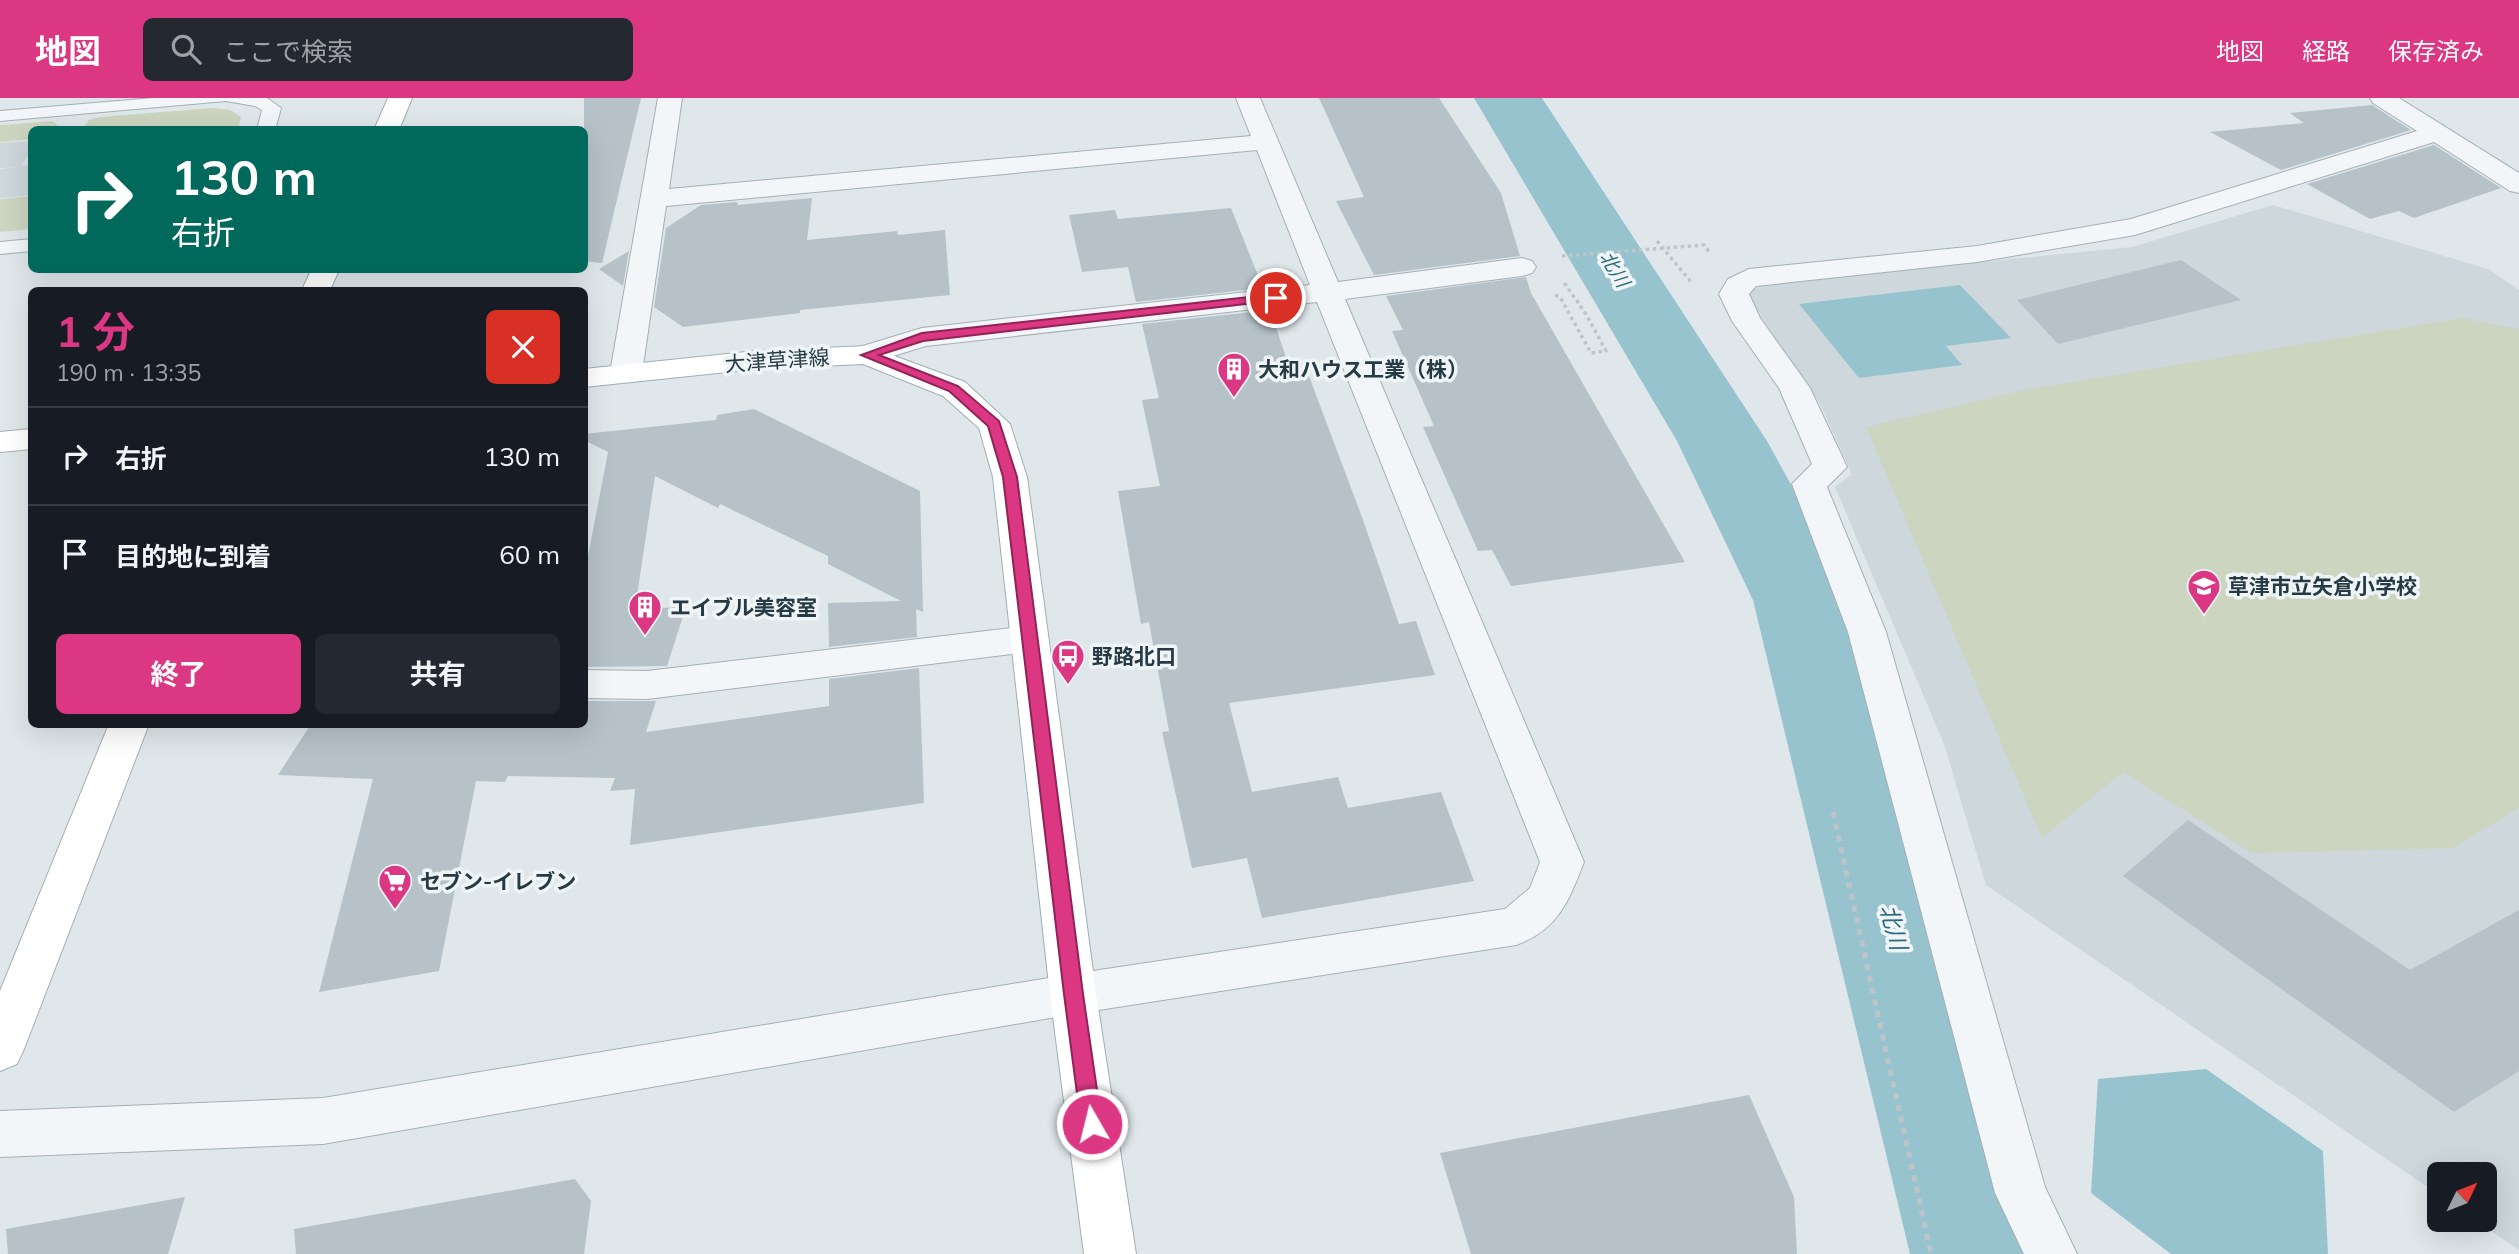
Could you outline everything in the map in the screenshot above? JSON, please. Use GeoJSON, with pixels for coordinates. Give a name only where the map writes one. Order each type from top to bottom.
{"type":"FeatureCollection","features":[{"type":"Feature","properties":{"kind":"main road"},"geometry":{"type":"LineString","coordinates":[[388,126],[400,98]]}},
{"type":"Feature","properties":{"kind":"main road","name":"大津草津線"},"geometry":{"type":"LineString","coordinates":[[588,378],[757,360],[867,355],[954,388],[994,424],[1010,477],[1073,994],[1110,1254]]}},
{"type":"Feature","properties":{"kind":"main road"},"geometry":{"type":"LineString","coordinates":[[0,442],[28,439]]}},
{"type":"Feature","properties":{"kind":"main road"},"geometry":{"type":"LineString","coordinates":[[0,1049],[127,728]]}},
{"type":"Feature","properties":{"kind":"street"},"geometry":{"type":"LineString","coordinates":[[626,373],[670,98]]}},
{"type":"Feature","properties":{"kind":"street"},"geometry":{"type":"LineString","coordinates":[[0,1133],[323,1121],[1073,994],[1516,926],[1548,899],[1562,862],[1248,98]]}},
{"type":"Feature","properties":{"kind":"street"},"geometry":{"type":"LineString","coordinates":[[2382,98],[2519,185]]}},
{"type":"Feature","properties":{"kind":"street"},"geometry":{"type":"LineString","coordinates":[[2051,1254],[2021,1194],[1867,632],[1809,484],[1830,467],[1811,417],[1779,362],[1737,306],[1734,294],[1738,285],[1749,278],[1977,254],[2135,227],[2436,133]]}},
{"type":"Feature","properties":{"kind":"street"},"geometry":{"type":"LineString","coordinates":[[653,199],[1265,142]]}},
{"type":"Feature","properties":{"kind":"street"},"geometry":{"type":"LineString","coordinates":[[867,355],[922,337],[1328,292],[1522,267]]}},
{"type":"Feature","properties":{"kind":"street"},"geometry":{"type":"LineString","coordinates":[[588,684],[647,685],[1029,639]]}},
{"type":"Feature","properties":{"kind":"lane"},"geometry":{"type":"LineString","coordinates":[[0,116],[219,98]]}},
{"type":"Feature","properties":{"kind":"lane"},"geometry":{"type":"LineString","coordinates":[[232,98],[259,101],[272,108],[267,126]]}},
{"type":"Feature","properties":{"kind":"lane"},"geometry":{"type":"LineString","coordinates":[[0,248],[28,245]]}},
{"type":"Feature","properties":{"kind":"path"},"geometry":{"type":"LineString","coordinates":[[1556,257],[1704,245],[1738,285]]}},
{"type":"Feature","properties":{"kind":"path"},"geometry":{"type":"LineString","coordinates":[[1522,267],[1535,288],[1560,297],[1591,353],[1606,351],[1586,314],[1558,275]]}},
{"type":"Feature","properties":{"kind":"path"},"geometry":{"type":"LineString","coordinates":[[1833,812],[1931,1254]]}},
{"type":"Feature","properties":{"kind":"shaded area"},"geometry":{"type":"Polygon","coordinates":[[[28,141],[28,156],[21,166],[28,165],[28,195],[0,198],[0,169],[19,167],[0,168],[0,143],[28,141]]]}},
{"type":"Feature","properties":{"kind":"shaded area","name":"草津市立矢倉小学校"},"geometry":{"type":"Polygon","coordinates":[[[2273,205],[2488,269],[2519,290],[2519,1250],[2493,1232],[2497,1232],[2497,1162],[2427,1162],[2427,1187],[1986,885],[1944,744],[1835,487],[1852,474],[1820,404],[1745,293],[1766,283],[2132,247],[2273,205]]]}},
{"type":"Feature","properties":{"kind":"green space"},"geometry":{"type":"Polygon","coordinates":[[[212,108],[230,110],[241,117],[239,126],[84,126],[89,120],[212,108]]]}},
{"type":"Feature","properties":{"kind":"green space"},"geometry":{"type":"Polygon","coordinates":[[[53,121],[58,126],[28,126],[28,139],[0,142],[0,125],[53,121]]]}},
{"type":"Feature","properties":{"kind":"green space"},"geometry":{"type":"Polygon","coordinates":[[[28,196],[28,229],[0,232],[0,199],[28,196]]]}},
{"type":"Feature","properties":{"kind":"green space"},"geometry":{"type":"Polygon","coordinates":[[[2462,318],[2519,329],[2519,808],[2452,848],[2252,853],[2123,772],[2042,838],[1866,427],[2030,389],[2462,318]]]}},
{"type":"Feature","properties":{"kind":"water"},"geometry":{"type":"Polygon","coordinates":[[[1960,285],[2011,338],[1946,346],[1962,365],[1859,378],[1799,304],[1960,285]]]}},
{"type":"Feature","properties":{"kind":"water"},"geometry":{"type":"Polygon","coordinates":[[[2206,1069],[2323,1151],[2328,1254],[2171,1254],[2091,1193],[2098,1079],[2206,1069]]]}},
{"type":"Feature","properties":{"kind":"building"},"geometry":{"type":"Polygon","coordinates":[[[584,98],[641,98],[602,263],[588,261],[588,126],[584,126],[584,98]]]}},
{"type":"Feature","properties":{"kind":"building"},"geometry":{"type":"Polygon","coordinates":[[[1319,98],[1439,98],[1501,193],[1520,256],[1374,275],[1336,201],[1364,197],[1319,98]]]}},
{"type":"Feature","properties":{"kind":"building"},"geometry":{"type":"Polygon","coordinates":[[[2372,105],[2411,130],[2281,170],[2210,132],[2304,123],[2290,113],[2372,105]]]}},
{"type":"Feature","properties":{"kind":"building"},"geometry":{"type":"Polygon","coordinates":[[[2434,145],[2501,188],[2414,218],[2399,211],[2370,219],[2307,184],[2434,145]]]}},
{"type":"Feature","properties":{"kind":"building"},"geometry":{"type":"Polygon","coordinates":[[[812,198],[807,240],[897,231],[898,235],[945,230],[950,295],[800,310],[800,313],[683,327],[654,307],[666,228],[701,205],[737,202],[738,205],[812,198]]]}},
{"type":"Feature","properties":{"kind":"building"},"geometry":{"type":"Polygon","coordinates":[[[1231,208],[1263,288],[1136,302],[1128,267],[1082,272],[1069,215],[1115,210],[1118,219],[1231,208]]]}},
{"type":"Feature","properties":{"kind":"building"},"geometry":{"type":"Polygon","coordinates":[[[629,251],[623,286],[599,269],[629,251]]]}},
{"type":"Feature","properties":{"kind":"building"},"geometry":{"type":"Polygon","coordinates":[[[2181,260],[2241,300],[2058,344],[2017,300],[2181,260]]]}},
{"type":"Feature","properties":{"kind":"building"},"geometry":{"type":"Polygon","coordinates":[[[1526,277],[1531,293],[1685,562],[1511,586],[1492,550],[1478,551],[1423,427],[1434,426],[1392,331],[1403,330],[1386,296],[1526,277]]]}},
{"type":"Feature","properties":{"kind":"building"},"geometry":{"type":"Polygon","coordinates":[[[1270,310],[1288,363],[1304,363],[1399,624],[1416,621],[1435,675],[1229,703],[1252,792],[1338,777],[1348,808],[1441,792],[1474,881],[1262,918],[1247,858],[1192,868],[1162,732],[1169,731],[1149,622],[1141,624],[1118,491],[1160,486],[1142,400],[1159,398],[1142,324],[1270,310]]]}},
{"type":"Feature","properties":{"kind":"building"},"geometry":{"type":"Polygon","coordinates":[[[754,409],[920,491],[923,612],[916,609],[917,637],[829,647],[828,603],[901,601],[828,564],[828,556],[720,504],[718,508],[655,476],[635,609],[686,607],[667,666],[588,667],[588,556],[608,452],[588,442],[588,434],[716,420],[717,415],[754,409]]]}},
{"type":"Feature","properties":{"kind":"building"},"geometry":{"type":"Polygon","coordinates":[[[919,668],[924,803],[630,845],[635,789],[610,791],[615,778],[508,776],[505,782],[476,781],[439,971],[319,992],[373,779],[278,775],[308,728],[588,728],[588,701],[656,701],[646,732],[829,706],[829,679],[919,668]]]}},
{"type":"Feature","properties":{"kind":"building"},"geometry":{"type":"Polygon","coordinates":[[[2188,820],[2410,970],[2519,910],[2519,1071],[2454,1112],[2123,876],[2188,820]]]}},
{"type":"Feature","properties":{"kind":"building"},"geometry":{"type":"Polygon","coordinates":[[[1749,1095],[1794,1197],[1797,1254],[1471,1254],[1440,1153],[1749,1095]]]}},
{"type":"Feature","properties":{"kind":"building"},"geometry":{"type":"Polygon","coordinates":[[[575,1179],[591,1201],[584,1254],[296,1254],[294,1229],[575,1179]]]}},
{"type":"Feature","properties":{"kind":"building"},"geometry":{"type":"Polygon","coordinates":[[[185,1197],[168,1254],[8,1254],[6,1229],[185,1197]]]}},
{"type":"Feature","properties":{"kind":"waterway","name":"北川"},"geometry":{"type":"LineString","coordinates":[[1508,98],[1722,441],[1804,600],[1983,1254]]}},
{"type":"Feature","properties":{"kind":"place","name":"大和ハウス工業（株）"},"geometry":{"type":"Point","coordinates":[1234,399]}},
{"type":"Feature","properties":{"kind":"place","name":"草津市立矢倉小学校"},"geometry":{"type":"Point","coordinates":[2204,616]}},
{"type":"Feature","properties":{"kind":"place","name":"エイブル美容室"},"geometry":{"type":"Point","coordinates":[645,637]}},
{"type":"Feature","properties":{"kind":"place","name":"野路北口"},"geometry":{"type":"Point","coordinates":[1068,686]}},
{"type":"Feature","properties":{"kind":"place","name":"セブン-イレブン"},"geometry":{"type":"Point","coordinates":[395,911]}},
{"type":"Feature","properties":{"kind":"route"},"geometry":{"type":"LineString","coordinates":[[1092,1124],[1073,994],[1010,477],[994,424],[954,388],[867,355],[922,337],[1276,298]]}}]}
